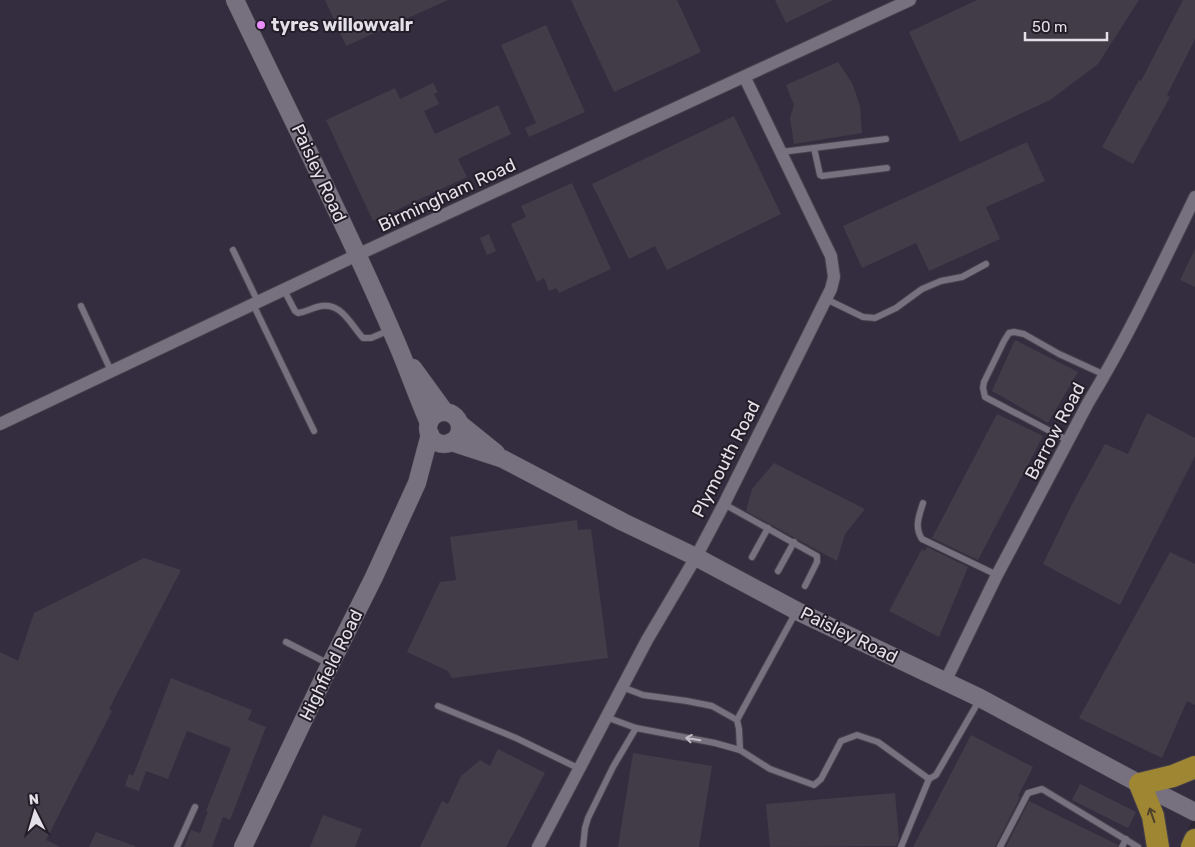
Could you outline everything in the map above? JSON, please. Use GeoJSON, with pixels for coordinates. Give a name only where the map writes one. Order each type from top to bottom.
{"type":"FeatureCollection","features":[{"type":"Feature","properties":{"kind":"highway"},"geometry":{"type":"LineString","coordinates":[[1158,847],[1153,816],[1140,784],[1174,776],[1195,767]]}},
{"type":"Feature","properties":{"kind":"highway"},"geometry":{"type":"LineString","coordinates":[[1192,847],[1195,840]]}},
{"type":"Feature","properties":{"kind":"main road","name":"Paisley Road"},"geometry":{"type":"LineString","coordinates":[[235,0],[303,139],[391,330],[429,429]]}},
{"type":"Feature","properties":{"kind":"main road","name":"Paisley Road"},"geometry":{"type":"LineString","coordinates":[[398,347],[445,412]]}},
{"type":"Feature","properties":{"kind":"main road"},"geometry":{"type":"LineString","coordinates":[[445,412],[456,417],[460,424],[458,437],[448,443],[436,442],[429,429],[435,415],[445,412]]}},
{"type":"Feature","properties":{"kind":"main road","name":"Paisley Road"},"geometry":{"type":"LineString","coordinates":[[460,424],[503,459],[623,522],[696,556],[797,610],[980,698],[1195,812]]}},
{"type":"Feature","properties":{"kind":"main road","name":"Highfield Road"},"geometry":{"type":"LineString","coordinates":[[243,847],[374,577],[417,482],[429,429]]}},
{"type":"Feature","properties":{"kind":"main road","name":"Paisley Road"},"geometry":{"type":"LineString","coordinates":[[448,443],[503,459]]}},
{"type":"Feature","properties":{"kind":"main road","name":"Highfield Road"},"geometry":{"type":"LineString","coordinates":[[417,482],[448,443]]}},
{"type":"Feature","properties":{"kind":"street","name":"Birmingham Road"},"geometry":{"type":"LineString","coordinates":[[0,424],[357,255],[745,78],[910,0]]}},
{"type":"Feature","properties":{"kind":"street","name":"Plymouth Road"},"geometry":{"type":"LineString","coordinates":[[538,847],[622,686],[724,504],[831,289],[834,277],[831,256],[745,78]]}},
{"type":"Feature","properties":{"kind":"street","name":"Barrow Road"},"geometry":{"type":"LineString","coordinates":[[945,682],[997,575],[1104,376],[1195,197]]}},
{"type":"Feature","properties":{"kind":"lane"},"geometry":{"type":"LineString","coordinates":[[781,152],[886,139]]}},
{"type":"Feature","properties":{"kind":"lane"},"geometry":{"type":"LineString","coordinates":[[814,148],[822,176],[887,168]]}},
{"type":"Feature","properties":{"kind":"lane"},"geometry":{"type":"LineString","coordinates":[[233,250],[255,303],[314,431]]}},
{"type":"Feature","properties":{"kind":"lane"},"geometry":{"type":"LineString","coordinates":[[826,299],[863,317],[876,318],[896,308],[922,289],[941,281],[962,277],[986,264]]}},
{"type":"Feature","properties":{"kind":"lane"},"geometry":{"type":"LineString","coordinates":[[284,290],[295,311],[298,313],[318,307],[336,307],[363,338],[371,338],[391,330]]}},
{"type":"Feature","properties":{"kind":"lane"},"geometry":{"type":"LineString","coordinates":[[81,306],[112,371]]}},
{"type":"Feature","properties":{"kind":"lane"},"geometry":{"type":"LineString","coordinates":[[1069,441],[985,397],[982,388],[984,382],[1004,341],[1009,333],[1019,332],[1104,376]]}},
{"type":"Feature","properties":{"kind":"lane"},"geometry":{"type":"LineString","coordinates":[[923,503],[917,526],[918,533],[922,539],[997,575]]}},
{"type":"Feature","properties":{"kind":"lane"},"geometry":{"type":"LineString","coordinates":[[724,504],[817,556],[817,562],[805,586]]}},
{"type":"Feature","properties":{"kind":"lane"},"geometry":{"type":"LineString","coordinates":[[752,557],[768,528]]}},
{"type":"Feature","properties":{"kind":"lane"},"geometry":{"type":"LineString","coordinates":[[778,570],[794,542]]}},
{"type":"Feature","properties":{"kind":"lane"},"geometry":{"type":"LineString","coordinates":[[736,720],[797,610]]}},
{"type":"Feature","properties":{"kind":"lane"},"geometry":{"type":"LineString","coordinates":[[286,642],[330,665]]}},
{"type":"Feature","properties":{"kind":"lane"},"geometry":{"type":"LineString","coordinates":[[622,686],[643,695],[712,706],[736,720],[739,729],[740,750]]}},
{"type":"Feature","properties":{"kind":"lane"},"geometry":{"type":"LineString","coordinates":[[901,847],[929,779],[936,775],[980,698]]}},
{"type":"Feature","properties":{"kind":"lane"},"geometry":{"type":"LineString","coordinates":[[438,706],[516,738],[578,768]]}},
{"type":"Feature","properties":{"kind":"lane"},"geometry":{"type":"LineString","coordinates":[[606,718],[636,728],[715,743],[740,750],[770,769],[814,785],[821,779],[841,741],[856,735],[878,742],[929,779]]}},
{"type":"Feature","properties":{"kind":"lane"},"geometry":{"type":"LineString","coordinates":[[583,847],[588,818],[613,767],[636,728]]}},
{"type":"Feature","properties":{"kind":"lane"},"geometry":{"type":"LineString","coordinates":[[1000,847],[1028,793],[1042,789],[1138,847]]}},
{"type":"Feature","properties":{"kind":"lane"},"geometry":{"type":"LineString","coordinates":[[177,847],[195,807]]}},
{"type":"Feature","properties":{"kind":"lane"},"geometry":{"type":"LineString","coordinates":[[1122,847],[1126,839]]}},
{"type":"Feature","properties":{"kind":"shaded area"},"geometry":{"type":"Polygon","coordinates":[[[0,0],[1195,0],[1195,815],[1179,847],[0,847],[0,0]]]}},
{"type":"Feature","properties":{"kind":"building"},"geometry":{"type":"Polygon","coordinates":[[[325,0],[448,0],[346,46],[325,0]]]}},
{"type":"Feature","properties":{"kind":"building"},"geometry":{"type":"Polygon","coordinates":[[[571,0],[677,0],[701,52],[614,92],[571,0]]]}},
{"type":"Feature","properties":{"kind":"building"},"geometry":{"type":"Polygon","coordinates":[[[775,0],[833,0],[786,23],[775,0]]]}},
{"type":"Feature","properties":{"kind":"building"},"geometry":{"type":"Polygon","coordinates":[[[977,0],[1139,0],[1098,64],[1050,100],[960,142],[909,32],[977,0]]]}},
{"type":"Feature","properties":{"kind":"building"},"geometry":{"type":"Polygon","coordinates":[[[1183,0],[1195,0],[1195,39],[1167,95],[1170,97],[1133,164],[1102,147],[1139,80],[1141,81],[1183,0]]]}},
{"type":"Feature","properties":{"kind":"building"},"geometry":{"type":"Polygon","coordinates":[[[546,25],[585,112],[529,137],[525,128],[536,123],[501,45],[546,25]]]}},
{"type":"Feature","properties":{"kind":"building"},"geometry":{"type":"Polygon","coordinates":[[[838,62],[852,83],[860,106],[862,133],[794,144],[790,118],[794,105],[786,85],[838,62]]]}},
{"type":"Feature","properties":{"kind":"building"},"geometry":{"type":"Polygon","coordinates":[[[433,83],[438,92],[434,94],[439,104],[424,111],[435,134],[498,105],[511,134],[458,159],[467,177],[373,221],[326,120],[395,88],[400,99],[433,83]]]}},
{"type":"Feature","properties":{"kind":"building"},"geometry":{"type":"Polygon","coordinates":[[[734,116],[781,214],[667,270],[655,246],[629,259],[592,184],[734,116]]]}},
{"type":"Feature","properties":{"kind":"building"},"geometry":{"type":"Polygon","coordinates":[[[1027,142],[1045,181],[986,207],[1000,239],[929,271],[916,243],[862,268],[843,226],[1027,142]]]}},
{"type":"Feature","properties":{"kind":"building"},"geometry":{"type":"Polygon","coordinates":[[[572,183],[611,269],[559,293],[556,288],[549,291],[544,278],[537,282],[511,224],[526,217],[521,206],[572,183]]]}},
{"type":"Feature","properties":{"kind":"building"},"geometry":{"type":"Polygon","coordinates":[[[489,234],[496,251],[487,255],[480,238],[489,234]]]}},
{"type":"Feature","properties":{"kind":"building"},"geometry":{"type":"Polygon","coordinates":[[[1195,249],[1195,287],[1180,280],[1195,249]]]}},
{"type":"Feature","properties":{"kind":"building"},"geometry":{"type":"Polygon","coordinates":[[[1015,340],[1078,372],[1048,423],[992,391],[1015,340]]]}},
{"type":"Feature","properties":{"kind":"building"},"geometry":{"type":"Polygon","coordinates":[[[1147,413],[1195,438],[1195,456],[1120,605],[1043,564],[1072,504],[1105,444],[1128,454],[1147,413]]]}},
{"type":"Feature","properties":{"kind":"building"},"geometry":{"type":"Polygon","coordinates":[[[997,414],[1043,436],[978,560],[932,538],[997,414]]]}},
{"type":"Feature","properties":{"kind":"building"},"geometry":{"type":"Polygon","coordinates":[[[774,463],[865,509],[845,534],[837,561],[746,511],[752,489],[774,463]]]}},
{"type":"Feature","properties":{"kind":"building"},"geometry":{"type":"Polygon","coordinates":[[[577,520],[578,530],[591,529],[608,658],[452,678],[448,671],[407,652],[440,582],[456,580],[450,537],[577,520]]]}},
{"type":"Feature","properties":{"kind":"building"},"geometry":{"type":"Polygon","coordinates":[[[927,547],[968,567],[939,637],[889,611],[922,549],[925,551],[927,547]]]}},
{"type":"Feature","properties":{"kind":"building"},"geometry":{"type":"Polygon","coordinates":[[[1170,552],[1195,564],[1195,705],[1187,701],[1162,758],[1079,718],[1170,552]]]}},
{"type":"Feature","properties":{"kind":"building"},"geometry":{"type":"Polygon","coordinates":[[[144,558],[181,570],[109,709],[112,711],[46,840],[60,847],[0,847],[0,652],[18,661],[34,613],[144,558]]]}},
{"type":"Feature","properties":{"kind":"building"},"geometry":{"type":"Polygon","coordinates":[[[171,678],[252,710],[248,720],[266,727],[230,820],[223,817],[212,847],[184,847],[191,830],[200,833],[208,812],[206,811],[231,748],[187,731],[168,779],[146,771],[139,791],[125,786],[129,774],[133,776],[171,678]]]}},
{"type":"Feature","properties":{"kind":"building"},"geometry":{"type":"Polygon","coordinates":[[[971,735],[1033,767],[995,847],[913,847],[971,735]]]}},
{"type":"Feature","properties":{"kind":"building"},"geometry":{"type":"Polygon","coordinates":[[[498,749],[545,773],[506,847],[420,847],[442,801],[448,804],[461,776],[480,760],[490,766],[498,749]]]}},
{"type":"Feature","properties":{"kind":"building"},"geometry":{"type":"Polygon","coordinates":[[[633,753],[712,766],[699,847],[618,847],[633,753]]]}},
{"type":"Feature","properties":{"kind":"building"},"geometry":{"type":"Polygon","coordinates":[[[1080,784],[1136,812],[1128,828],[1072,800],[1080,784]]]}},
{"type":"Feature","properties":{"kind":"building"},"geometry":{"type":"Polygon","coordinates":[[[895,793],[899,839],[896,846],[770,847],[766,804],[895,793]]]}},
{"type":"Feature","properties":{"kind":"building"},"geometry":{"type":"Polygon","coordinates":[[[1029,801],[1118,845],[1117,847],[1006,847],[1029,801]]]}},
{"type":"Feature","properties":{"kind":"building"},"geometry":{"type":"Polygon","coordinates":[[[323,815],[362,829],[355,847],[310,847],[323,815]]]}},
{"type":"Feature","properties":{"kind":"building"},"geometry":{"type":"Polygon","coordinates":[[[96,832],[135,846],[135,847],[89,847],[96,832]]]}},
{"type":"Feature","properties":{"kind":"place","name":"tyres willowvalr"},"geometry":{"type":"Point","coordinates":[261,25]}}]}
